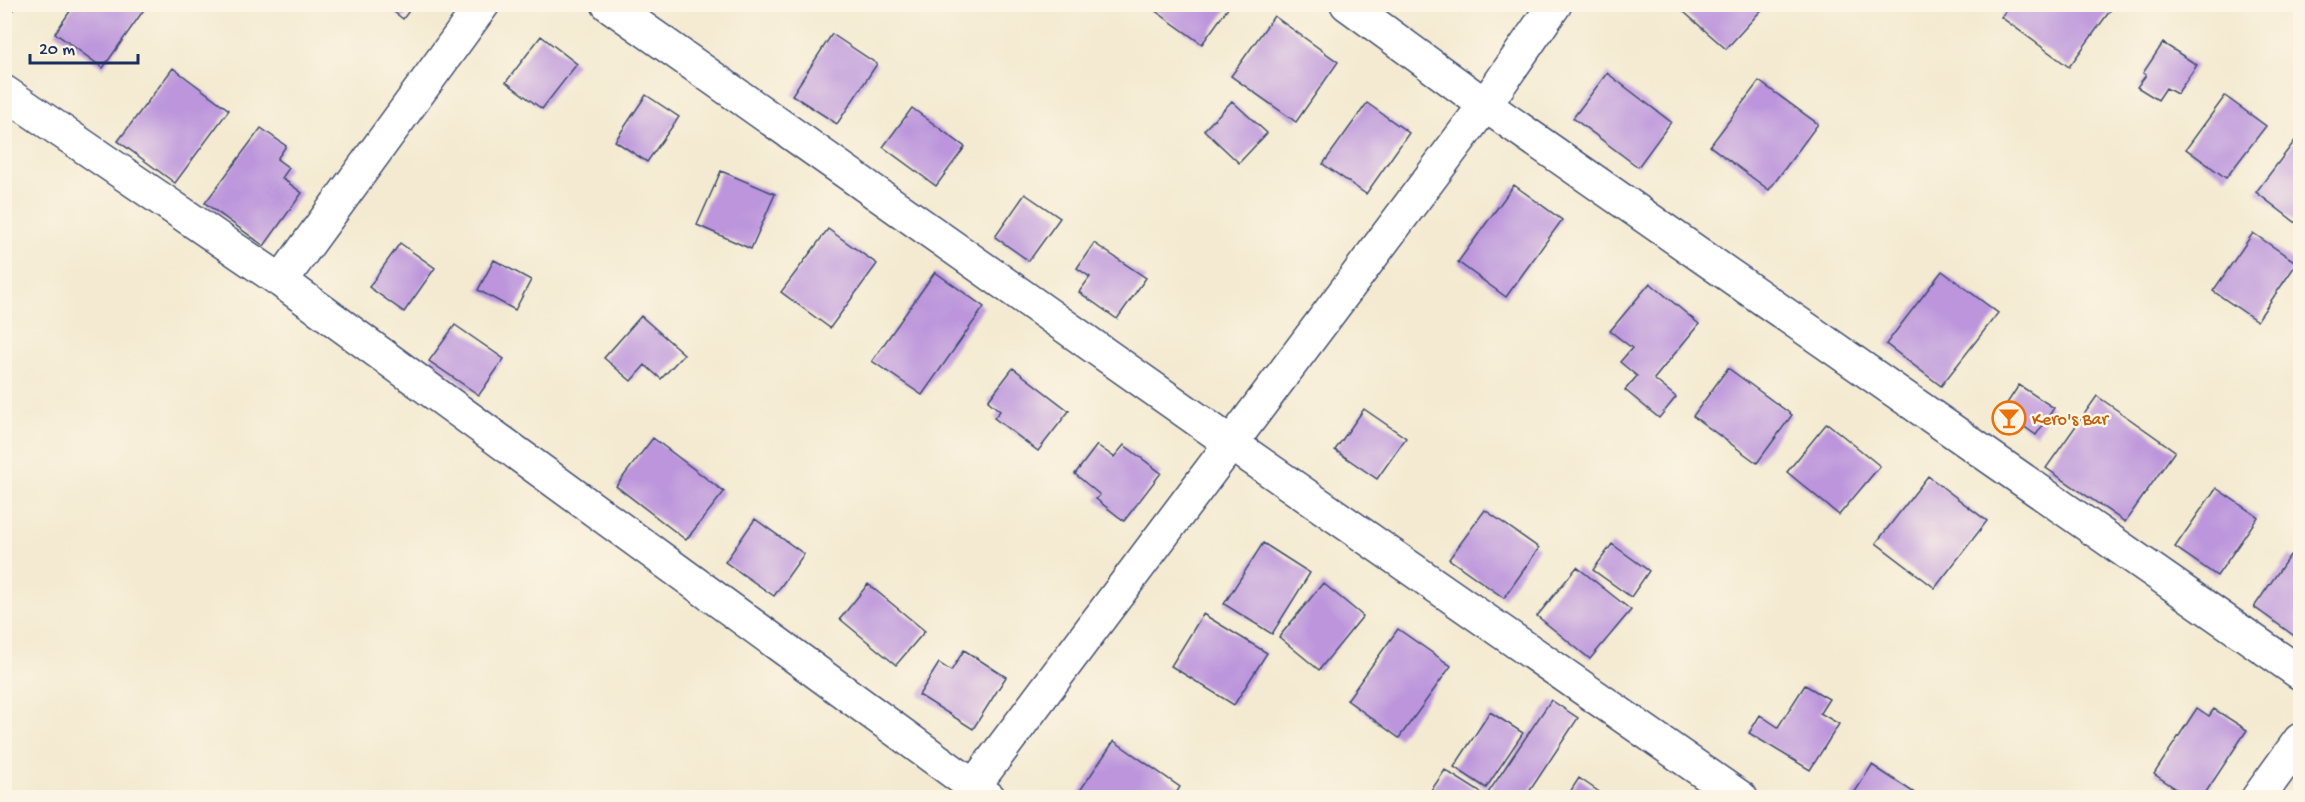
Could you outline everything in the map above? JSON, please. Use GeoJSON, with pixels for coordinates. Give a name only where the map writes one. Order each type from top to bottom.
{"type":"FeatureCollection","features":[{"type":"Feature","properties":{"kind":"street"},"geometry":{"type":"LineString","coordinates":[[281,281],[483,4]]}},
{"type":"Feature","properties":{"kind":"street"},"geometry":{"type":"LineString","coordinates":[[608,4],[1232,444],[1741,798]]}},
{"type":"Feature","properties":{"kind":"street"},"geometry":{"type":"LineString","coordinates":[[1347,4],[1485,105],[2301,673]]}},
{"type":"Feature","properties":{"kind":"street"},"geometry":{"type":"LineString","coordinates":[[4,92],[281,281],[981,792],[1232,444],[1485,105],[1555,4]]}},
{"type":"Feature","properties":{"kind":"street"},"geometry":{"type":"LineString","coordinates":[[2258,798],[2301,740]]}},
{"type":"Feature","properties":{"kind":"building"},"geometry":{"type":"Polygon","coordinates":[[[4,4],[17,4],[4,22],[4,4]]]}},
{"type":"Feature","properties":{"kind":"building"},"geometry":{"type":"Polygon","coordinates":[[[75,4],[148,4],[103,68],[55,33],[75,4]]]}},
{"type":"Feature","properties":{"kind":"building"},"geometry":{"type":"Polygon","coordinates":[[[384,4],[414,4],[403,19],[384,4]]]}},
{"type":"Feature","properties":{"kind":"building"},"geometry":{"type":"Polygon","coordinates":[[[1158,4],[1231,4],[1202,44],[1154,10],[1158,4]]]}},
{"type":"Feature","properties":{"kind":"building"},"geometry":{"type":"Polygon","coordinates":[[[2011,4],[2115,4],[2069,67],[2001,17],[2011,4]]]}},
{"type":"Feature","properties":{"kind":"building"},"geometry":{"type":"Polygon","coordinates":[[[1676,5],[1766,5],[1726,49],[1676,5]]]}},
{"type":"Feature","properties":{"kind":"building"},"geometry":{"type":"Polygon","coordinates":[[[1274,16],[1338,62],[1296,122],[1231,76],[1274,16]]]}},
{"type":"Feature","properties":{"kind":"building"},"geometry":{"type":"Polygon","coordinates":[[[832,34],[877,64],[837,124],[792,95],[832,34]]]}},
{"type":"Feature","properties":{"kind":"building"},"geometry":{"type":"Polygon","coordinates":[[[541,36],[577,64],[542,109],[506,82],[541,36]]]}},
{"type":"Feature","properties":{"kind":"building"},"geometry":{"type":"Polygon","coordinates":[[[2163,43],[2197,65],[2177,94],[2166,88],[2158,100],[2137,87],[2146,75],[2143,73],[2163,43]]]}},
{"type":"Feature","properties":{"kind":"building"},"geometry":{"type":"Polygon","coordinates":[[[173,68],[229,110],[175,183],[118,141],[173,68]]]}},
{"type":"Feature","properties":{"kind":"building"},"geometry":{"type":"Polygon","coordinates":[[[1607,73],[1671,122],[1638,167],[1573,118],[1607,73]]]}},
{"type":"Feature","properties":{"kind":"building"},"geometry":{"type":"Polygon","coordinates":[[[1759,81],[1818,124],[1769,190],[1710,146],[1759,81]]]}},
{"type":"Feature","properties":{"kind":"building"},"geometry":{"type":"Polygon","coordinates":[[[646,95],[679,117],[647,162],[615,141],[646,95]]]}},
{"type":"Feature","properties":{"kind":"building"},"geometry":{"type":"Polygon","coordinates":[[[2225,96],[2266,126],[2226,178],[2186,149],[2225,96]]]}},
{"type":"Feature","properties":{"kind":"building"},"geometry":{"type":"Polygon","coordinates":[[[1232,101],[1267,133],[1239,163],[1204,130],[1232,101]]]}},
{"type":"Feature","properties":{"kind":"building"},"geometry":{"type":"Polygon","coordinates":[[[1367,103],[1409,133],[1366,194],[1323,164],[1367,103]]]}},
{"type":"Feature","properties":{"kind":"building"},"geometry":{"type":"Polygon","coordinates":[[[912,108],[965,147],[936,186],[883,147],[912,108]]]}},
{"type":"Feature","properties":{"kind":"building"},"geometry":{"type":"Polygon","coordinates":[[[261,128],[286,146],[277,159],[289,168],[282,178],[302,193],[264,246],[205,203],[261,128]]]}},
{"type":"Feature","properties":{"kind":"building"},"geometry":{"type":"Polygon","coordinates":[[[2300,134],[2300,226],[2256,192],[2300,134]]]}},
{"type":"Feature","properties":{"kind":"building"},"geometry":{"type":"Polygon","coordinates":[[[721,171],[775,194],[751,249],[697,225],[721,171]]]}},
{"type":"Feature","properties":{"kind":"building"},"geometry":{"type":"Polygon","coordinates":[[[1514,185],[1562,220],[1506,297],[1458,262],[1514,185]]]}},
{"type":"Feature","properties":{"kind":"building"},"geometry":{"type":"Polygon","coordinates":[[[1025,194],[1060,218],[1029,261],[995,237],[1025,194]]]}},
{"type":"Feature","properties":{"kind":"building"},"geometry":{"type":"Polygon","coordinates":[[[828,229],[877,264],[830,328],[781,292],[828,229]]]}},
{"type":"Feature","properties":{"kind":"building"},"geometry":{"type":"Polygon","coordinates":[[[2253,233],[2297,263],[2257,321],[2213,291],[2253,233]]]}},
{"type":"Feature","properties":{"kind":"building"},"geometry":{"type":"Polygon","coordinates":[[[400,243],[435,268],[404,312],[369,287],[400,243]]]}},
{"type":"Feature","properties":{"kind":"building"},"geometry":{"type":"Polygon","coordinates":[[[1094,243],[1146,278],[1117,319],[1079,292],[1090,277],[1077,268],[1094,243]]]}},
{"type":"Feature","properties":{"kind":"building"},"geometry":{"type":"Polygon","coordinates":[[[494,260],[531,280],[515,310],[478,290],[494,260]]]}},
{"type":"Feature","properties":{"kind":"building"},"geometry":{"type":"Polygon","coordinates":[[[1942,271],[1998,313],[1941,386],[1886,344],[1942,271]]]}},
{"type":"Feature","properties":{"kind":"building"},"geometry":{"type":"Polygon","coordinates":[[[935,272],[984,307],[922,395],[872,361],[935,272]]]}},
{"type":"Feature","properties":{"kind":"building"},"geometry":{"type":"Polygon","coordinates":[[[1650,283],[1699,324],[1654,379],[1676,397],[1659,418],[1625,390],[1637,376],[1620,362],[1632,348],[1610,331],[1650,283]]]}},
{"type":"Feature","properties":{"kind":"building"},"geometry":{"type":"Polygon","coordinates":[[[641,316],[684,354],[661,379],[645,365],[631,381],[604,358],[641,316]]]}},
{"type":"Feature","properties":{"kind":"building"},"geometry":{"type":"Polygon","coordinates":[[[455,325],[504,359],[479,395],[429,361],[455,325]]]}},
{"type":"Feature","properties":{"kind":"building"},"geometry":{"type":"Polygon","coordinates":[[[1013,368],[1069,411],[1038,451],[994,418],[1000,411],[988,401],[1013,368]]]}},
{"type":"Feature","properties":{"kind":"building"},"geometry":{"type":"Polygon","coordinates":[[[1728,368],[1792,415],[1757,463],[1693,416],[1728,368]]]}},
{"type":"Feature","properties":{"kind":"building"},"geometry":{"type":"Polygon","coordinates":[[[2019,385],[2054,408],[2036,435],[2002,411],[2019,385]]]}},
{"type":"Feature","properties":{"kind":"building"},"geometry":{"type":"Polygon","coordinates":[[[2097,396],[2175,451],[2125,522],[2046,468],[2097,396]]]}},
{"type":"Feature","properties":{"kind":"building"},"geometry":{"type":"Polygon","coordinates":[[[1364,409],[1406,438],[1377,479],[1335,450],[1364,409]]]}},
{"type":"Feature","properties":{"kind":"building"},"geometry":{"type":"Polygon","coordinates":[[[1827,423],[1880,466],[1839,515],[1787,472],[1827,423]]]}},
{"type":"Feature","properties":{"kind":"building"},"geometry":{"type":"Polygon","coordinates":[[[653,438],[724,492],[686,540],[616,486],[653,438]]]}},
{"type":"Feature","properties":{"kind":"building"},"geometry":{"type":"Polygon","coordinates":[[[1097,445],[1114,457],[1124,445],[1161,473],[1124,521],[1096,499],[1100,495],[1075,474],[1097,445]]]}},
{"type":"Feature","properties":{"kind":"building"},"geometry":{"type":"Polygon","coordinates":[[[1928,476],[1987,521],[1935,588],[1876,543],[1928,476]]]}},
{"type":"Feature","properties":{"kind":"building"},"geometry":{"type":"Polygon","coordinates":[[[2216,488],[2258,517],[2217,576],[2175,547],[2216,488]]]}},
{"type":"Feature","properties":{"kind":"building"},"geometry":{"type":"Polygon","coordinates":[[[1485,510],[1539,548],[1504,598],[1449,559],[1485,510]]]}},
{"type":"Feature","properties":{"kind":"building"},"geometry":{"type":"Polygon","coordinates":[[[755,519],[804,554],[774,596],[725,562],[755,519]]]}},
{"type":"Feature","properties":{"kind":"building"},"geometry":{"type":"Polygon","coordinates":[[[1263,543],[1310,573],[1272,634],[1224,604],[1263,543]]]}},
{"type":"Feature","properties":{"kind":"building"},"geometry":{"type":"Polygon","coordinates":[[[1612,544],[1649,571],[1631,597],[1593,570],[1612,544]]]}},
{"type":"Feature","properties":{"kind":"building"},"geometry":{"type":"Polygon","coordinates":[[[2290,555],[2300,563],[2300,640],[2254,607],[2290,555]]]}},
{"type":"Feature","properties":{"kind":"building"},"geometry":{"type":"Polygon","coordinates":[[[1577,567],[1631,610],[1590,659],[1537,616],[1577,567]]]}},
{"type":"Feature","properties":{"kind":"building"},"geometry":{"type":"Polygon","coordinates":[[[1323,583],[1363,616],[1319,670],[1279,637],[1323,583]]]}},
{"type":"Feature","properties":{"kind":"building"},"geometry":{"type":"Polygon","coordinates":[[[868,584],[925,631],[896,665],[840,619],[868,584]]]}},
{"type":"Feature","properties":{"kind":"building"},"geometry":{"type":"Polygon","coordinates":[[[1203,614],[1267,653],[1234,705],[1171,666],[1203,614]]]}},
{"type":"Feature","properties":{"kind":"building"},"geometry":{"type":"Polygon","coordinates":[[[1398,629],[1451,666],[1399,738],[1347,700],[1398,629]]]}},
{"type":"Feature","properties":{"kind":"building"},"geometry":{"type":"Polygon","coordinates":[[[964,650],[1006,677],[973,729],[919,695],[939,663],[951,671],[964,650]]]}},
{"type":"Feature","properties":{"kind":"building"},"geometry":{"type":"Polygon","coordinates":[[[1805,685],[1829,699],[1820,713],[1839,724],[1810,770],[1749,733],[1760,715],[1778,727],[1805,685]]]}},
{"type":"Feature","properties":{"kind":"building"},"geometry":{"type":"Polygon","coordinates":[[[1551,700],[1578,718],[1525,798],[1426,798],[1445,770],[1486,796],[1551,700]]]}},
{"type":"Feature","properties":{"kind":"building"},"geometry":{"type":"Polygon","coordinates":[[[2197,708],[2209,716],[2214,709],[2247,730],[2202,798],[2190,798],[2154,774],[2197,708]]]}},
{"type":"Feature","properties":{"kind":"building"},"geometry":{"type":"Polygon","coordinates":[[[1490,712],[1523,733],[1486,788],[1454,767],[1490,712]]]}},
{"type":"Feature","properties":{"kind":"building"},"geometry":{"type":"Polygon","coordinates":[[[1114,741],[1180,787],[1173,798],[1075,798],[1114,741]]]}},
{"type":"Feature","properties":{"kind":"building"},"geometry":{"type":"Polygon","coordinates":[[[1872,765],[1916,794],[1913,798],[1851,798],[1872,765]]]}},
{"type":"Feature","properties":{"kind":"building"},"geometry":{"type":"Polygon","coordinates":[[[1579,778],[1608,798],[1566,798],[1579,778]]]}},
{"type":"Feature","properties":{"kind":"place","name":"Kero's Bar"},"geometry":{"type":"Point","coordinates":[2009,418]}}]}
